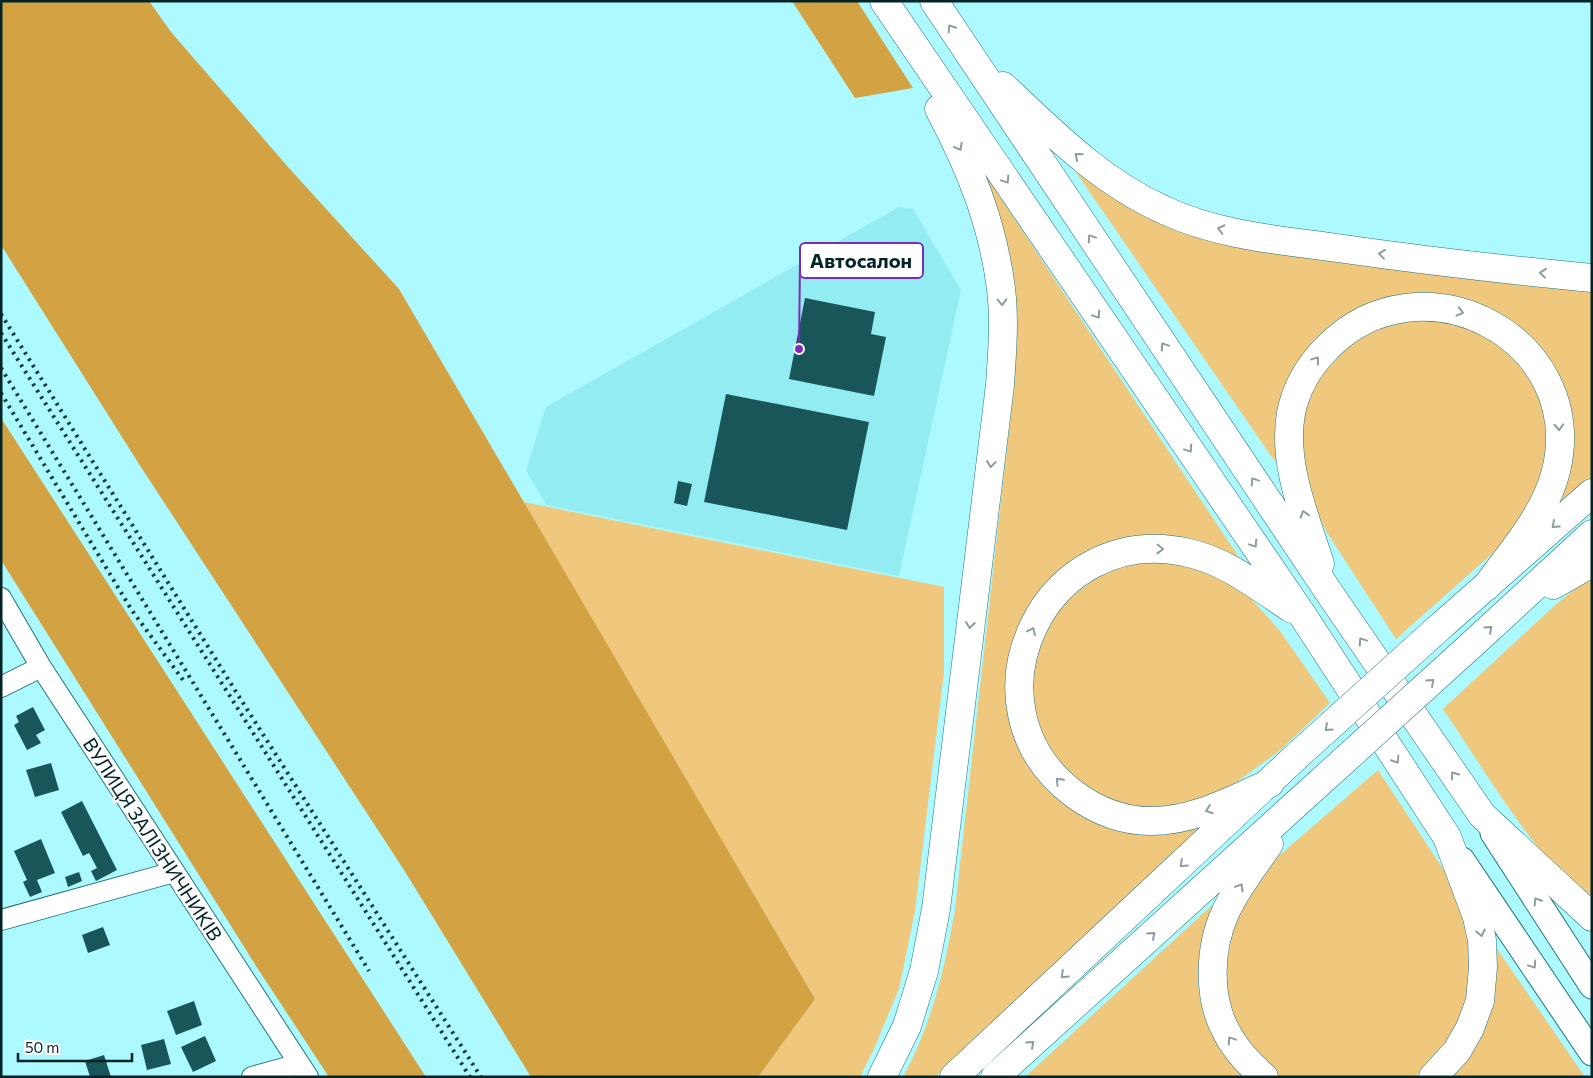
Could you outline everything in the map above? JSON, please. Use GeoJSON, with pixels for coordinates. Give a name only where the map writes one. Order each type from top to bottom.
{"type":"FeatureCollection","features":[{"type":"Feature","properties":{"kind":"highway"},"geometry":{"type":"LineString","coordinates":[[884,1],[1303,616],[1447,837],[1477,917],[1482,940],[1483,967],[1480,1001],[1470,1028],[1457,1051],[1433,1077]]}},
{"type":"Feature","properties":{"kind":"highway"},"geometry":{"type":"LineString","coordinates":[[934,1],[1330,594],[1482,815],[1592,917]]}},
{"type":"Feature","properties":{"kind":"highway"},"geometry":{"type":"LineString","coordinates":[[882,1077],[906,1026],[924,971],[936,908],[994,442],[1003,332],[1001,290],[992,236],[977,188],[966,160],[899,24]]}},
{"type":"Feature","properties":{"kind":"highway"},"geometry":{"type":"LineString","coordinates":[[968,54],[1076,155],[1125,190],[1172,213],[1243,234],[1293,242],[1592,278]]}},
{"type":"Feature","properties":{"kind":"highway"},"geometry":{"type":"LineString","coordinates":[[1330,594],[1303,509],[1290,459],[1291,414],[1296,394],[1306,374],[1320,354],[1339,335],[1362,319],[1389,310],[1417,306],[1443,307],[1466,313],[1489,322],[1507,333],[1537,365],[1555,402],[1559,423],[1559,449],[1548,495],[1532,523],[1486,587]]}},
{"type":"Feature","properties":{"kind":"highway"},"geometry":{"type":"LineString","coordinates":[[954,1077],[1300,753],[1592,492]]}},
{"type":"Feature","properties":{"kind":"highway"},"geometry":{"type":"LineString","coordinates":[[995,1077],[1511,610],[1592,534]]}},
{"type":"Feature","properties":{"kind":"highway"},"geometry":{"type":"LineString","coordinates":[[1270,783],[1192,816],[1152,821],[1123,818],[1088,804],[1065,787],[1043,764],[1026,730],[1021,701],[1020,671],[1026,643],[1040,614],[1059,588],[1082,570],[1108,556],[1137,549],[1164,549],[1182,552],[1220,564],[1303,616]]}},
{"type":"Feature","properties":{"kind":"highway"},"geometry":{"type":"LineString","coordinates":[[1511,610],[1592,563]]}},
{"type":"Feature","properties":{"kind":"highway"},"geometry":{"type":"LineString","coordinates":[[1264,1077],[1244,1059],[1226,1032],[1216,1003],[1213,973],[1215,943],[1225,912],[1243,881],[1296,805]]}},
{"type":"Feature","properties":{"kind":"main road"},"geometry":{"type":"LineString","coordinates":[[1482,815],[1592,986]]}},
{"type":"Feature","properties":{"kind":"main road"},"geometry":{"type":"LineString","coordinates":[[1447,837],[1592,1053]]}},
{"type":"Feature","properties":{"kind":"street","name":"ВУЛИЦЯ ЗАЛІЗНИЧНИКІВ"},"geometry":{"type":"LineString","coordinates":[[1,598],[41,667],[303,1070]]}},
{"type":"Feature","properties":{"kind":"street"},"geometry":{"type":"LineString","coordinates":[[1,687],[41,667]]}},
{"type":"Feature","properties":{"kind":"street"},"geometry":{"type":"LineString","coordinates":[[1,920],[174,872]]}},
{"type":"Feature","properties":{"kind":"street"},"geometry":{"type":"LineString","coordinates":[[252,1077],[303,1070]]}},
{"type":"Feature","properties":{"kind":"shaded area"},"geometry":{"type":"Polygon","coordinates":[[[1,1],[149,1],[171,32],[288,167],[399,289],[815,999],[758,1077],[531,1077],[404,870],[139,464],[1,245],[1,1]]]}},
{"type":"Feature","properties":{"kind":"shaded area"},"geometry":{"type":"Polygon","coordinates":[[[792,1],[857,1],[913,88],[855,98],[792,1]]]}},
{"type":"Feature","properties":{"kind":"shaded area"},"geometry":{"type":"Polygon","coordinates":[[[1069,162],[1129,205],[1592,288],[1592,477],[1556,508],[1570,463],[1573,435],[1568,399],[1555,368],[1535,341],[1509,319],[1479,304],[1446,295],[1412,294],[1377,301],[1346,315],[1332,325],[1320,337],[1314,347],[1279,420],[1276,463],[1069,162]]]}},
{"type":"Feature","properties":{"kind":"shaded area"},"geometry":{"type":"Polygon","coordinates":[[[982,170],[1248,571],[1210,550],[1187,541],[1159,537],[1130,540],[1112,545],[1076,561],[1048,584],[1027,613],[1013,645],[1008,679],[1011,715],[1023,749],[1044,782],[1068,806],[1089,816],[1213,820],[935,1077],[903,1077],[930,1016],[947,953],[955,909],[1014,386],[1015,332],[982,170]]]}},
{"type":"Feature","properties":{"kind":"shaded area"},"geometry":{"type":"Polygon","coordinates":[[[899,207],[913,209],[961,290],[899,576],[546,505],[526,470],[546,407],[899,207]]]}},
{"type":"Feature","properties":{"kind":"shaded area"},"geometry":{"type":"Polygon","coordinates":[[[1392,319],[1463,321],[1522,362],[1546,407],[1545,478],[1503,544],[1396,639],[1326,531],[1307,490],[1300,462],[1306,393],[1330,357],[1392,319]]]}},
{"type":"Feature","properties":{"kind":"shaded area"},"geometry":{"type":"Polygon","coordinates":[[[1,418],[426,1077],[329,1077],[258,969],[1,560],[1,418]]]}},
{"type":"Feature","properties":{"kind":"shaded area"},"geometry":{"type":"Polygon","coordinates":[[[523,502],[944,587],[944,672],[915,911],[899,989],[860,1077],[758,1077],[815,999],[523,502]]]}},
{"type":"Feature","properties":{"kind":"shaded area"},"geometry":{"type":"Polygon","coordinates":[[[1192,561],[1246,593],[1280,631],[1330,703],[1279,751],[1230,787],[1200,804],[1132,811],[1077,787],[1035,730],[1028,670],[1046,616],[1117,562],[1192,561]]]}},
{"type":"Feature","properties":{"kind":"shaded area"},"geometry":{"type":"Polygon","coordinates":[[[1592,575],[1592,904],[1549,861],[1530,837],[1443,709],[1553,607],[1592,575]]]}},
{"type":"Feature","properties":{"kind":"shaded area"},"geometry":{"type":"Polygon","coordinates":[[[1378,770],[1447,875],[1472,936],[1471,993],[1460,1025],[1422,1072],[1414,1077],[1281,1077],[1270,1070],[1249,1049],[1226,1001],[1222,968],[1235,913],[1267,866],[1378,770]]]}},
{"type":"Feature","properties":{"kind":"shaded area"},"geometry":{"type":"Polygon","coordinates":[[[1221,897],[1208,932],[1199,965],[1200,998],[1213,1034],[1246,1077],[1025,1077],[1221,897]]]}},
{"type":"Feature","properties":{"kind":"shaded area"},"geometry":{"type":"Polygon","coordinates":[[[1493,943],[1585,1077],[1449,1077],[1493,943]]]}},
{"type":"Feature","properties":{"kind":"building"},"geometry":{"type":"Polygon","coordinates":[[[805,298],[875,312],[871,334],[886,337],[874,396],[789,379],[805,298]]]}},
{"type":"Feature","properties":{"kind":"building"},"geometry":{"type":"Polygon","coordinates":[[[726,394],[869,422],[847,530],[704,502],[726,394]]]}},
{"type":"Feature","properties":{"kind":"building"},"geometry":{"type":"Polygon","coordinates":[[[678,481],[692,484],[687,506],[674,503],[678,481]]]}},
{"type":"Feature","properties":{"kind":"building"},"geometry":{"type":"Polygon","coordinates":[[[33,707],[45,730],[36,735],[41,743],[27,750],[14,725],[19,722],[16,716],[33,707]]]}},
{"type":"Feature","properties":{"kind":"building"},"geometry":{"type":"Polygon","coordinates":[[[51,763],[59,790],[35,797],[26,770],[51,763]]]}},
{"type":"Feature","properties":{"kind":"building"},"geometry":{"type":"Polygon","coordinates":[[[82,801],[117,870],[96,881],[91,871],[97,868],[89,853],[83,856],[61,812],[82,801]]]}},
{"type":"Feature","properties":{"kind":"building"},"geometry":{"type":"Polygon","coordinates":[[[41,839],[55,873],[37,880],[42,892],[30,897],[23,882],[27,880],[14,851],[41,839]]]}},
{"type":"Feature","properties":{"kind":"building"},"geometry":{"type":"Polygon","coordinates":[[[79,872],[82,881],[68,887],[65,877],[79,872]]]}},
{"type":"Feature","properties":{"kind":"building"},"geometry":{"type":"Polygon","coordinates":[[[103,927],[110,945],[88,953],[82,935],[103,927]]]}},
{"type":"Feature","properties":{"kind":"building"},"geometry":{"type":"Polygon","coordinates":[[[194,1001],[202,1025],[176,1035],[167,1011],[194,1001]]]}},
{"type":"Feature","properties":{"kind":"building"},"geometry":{"type":"Polygon","coordinates":[[[205,1036],[216,1061],[193,1072],[181,1047],[205,1036]]]}},
{"type":"Feature","properties":{"kind":"building"},"geometry":{"type":"Polygon","coordinates":[[[164,1039],[171,1064],[147,1070],[141,1045],[164,1039]]]}},
{"type":"Feature","properties":{"kind":"building"},"geometry":{"type":"Polygon","coordinates":[[[104,1055],[111,1077],[90,1077],[85,1061],[104,1055]]]}},
{"type":"Feature","properties":{"kind":"railway"},"geometry":{"type":"LineString","coordinates":[[1,314],[238,695],[481,1077]]}},
{"type":"Feature","properties":{"kind":"railway"},"geometry":{"type":"LineString","coordinates":[[1,333],[470,1077]]}},
{"type":"Feature","properties":{"kind":"railway"},"geometry":{"type":"LineString","coordinates":[[1,368],[369,971]]}},
{"type":"Feature","properties":{"kind":"railway"},"geometry":{"type":"LineString","coordinates":[[1,393],[131,609],[183,680]]}},
{"type":"Feature","properties":{"kind":"place","name":"Автосалон"},"geometry":{"type":"Point","coordinates":[799,349]}}]}
